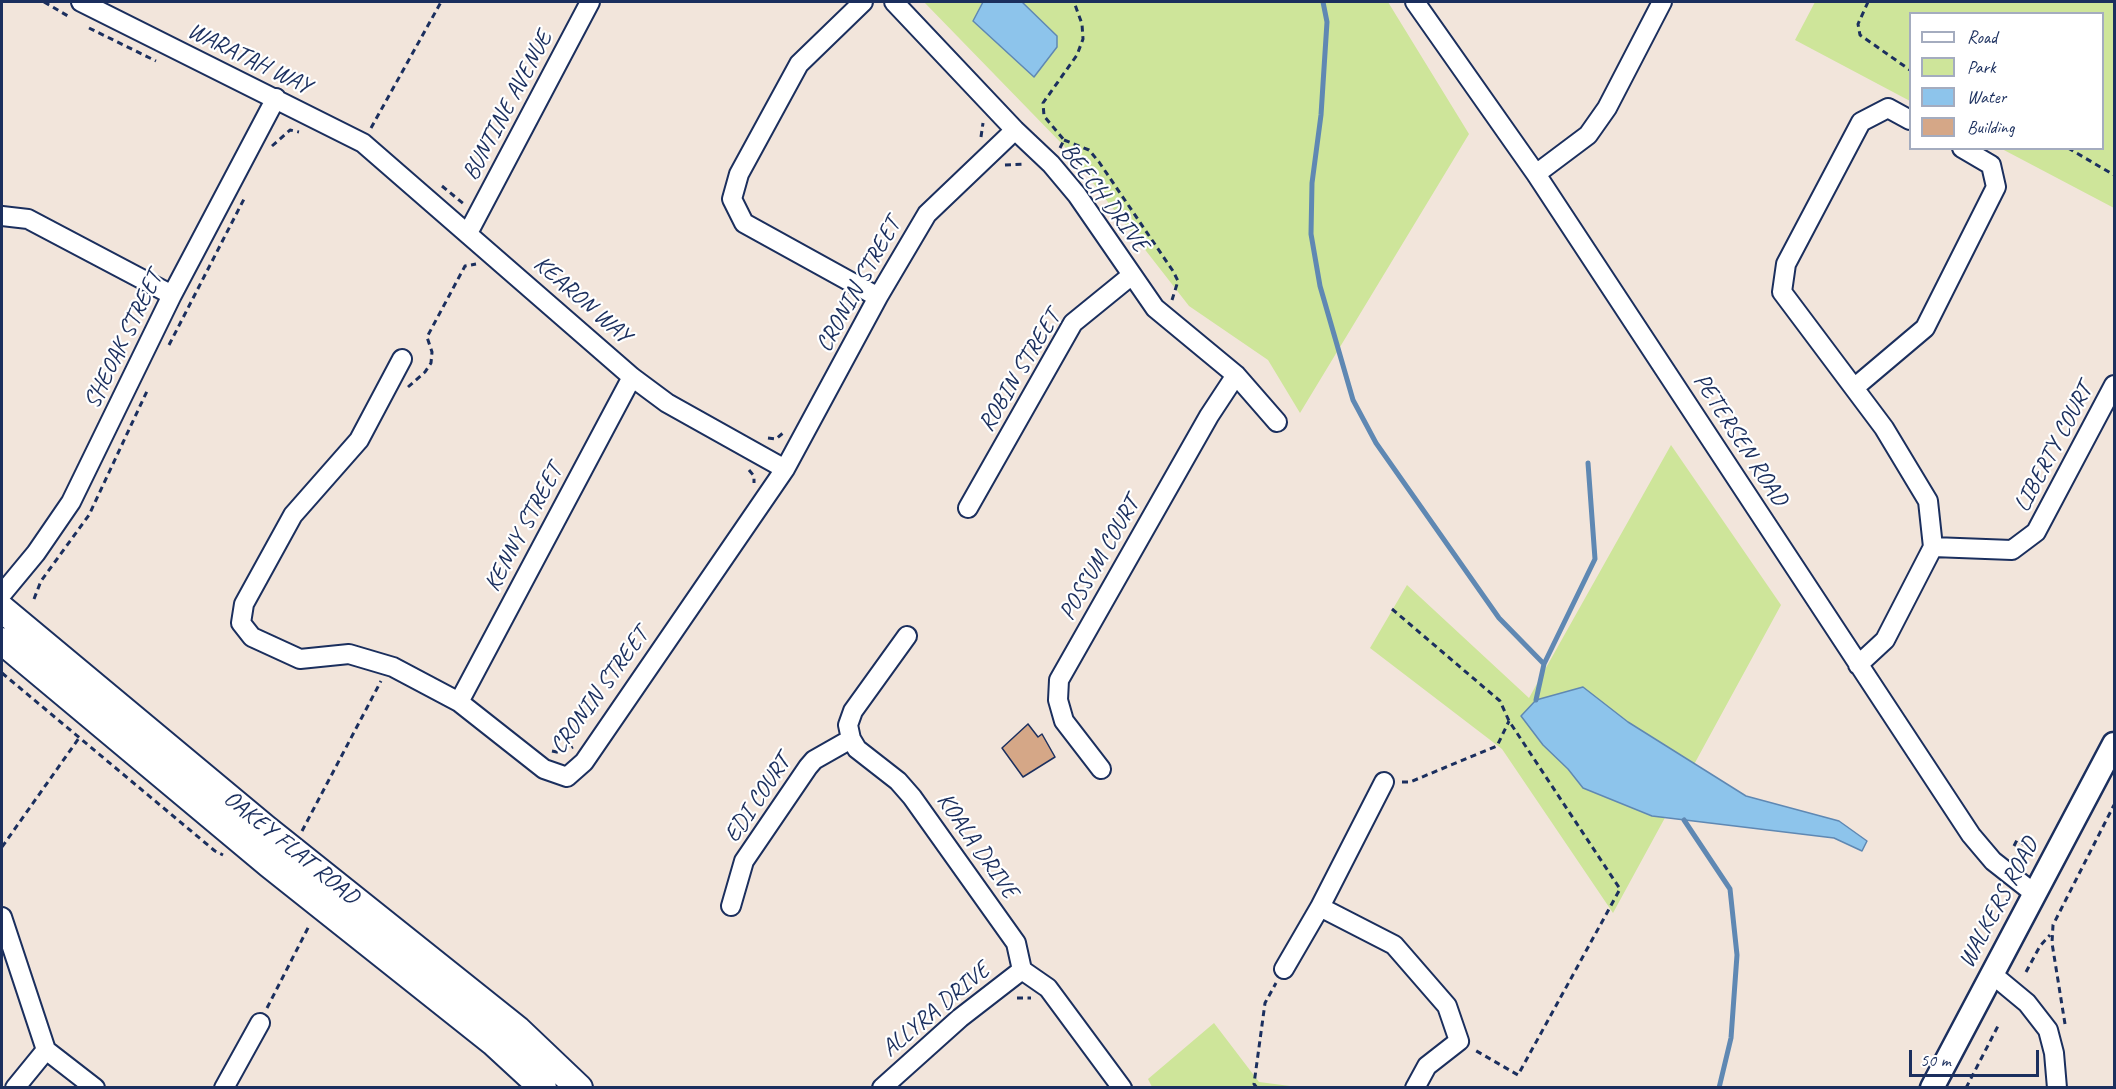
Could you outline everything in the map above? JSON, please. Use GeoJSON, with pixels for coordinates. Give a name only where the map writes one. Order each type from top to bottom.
{"type":"FeatureCollection","features":[{"type":"Feature","properties":{"kind":"main road","name":"OAKEY FLAT ROAD"},"geometry":{"type":"LineString","coordinates":[[2,609],[265,828],[518,1030],[579,1088]]}},
{"type":"Feature","properties":{"kind":"main road","name":"OAKEY FLAT ROAD"},"geometry":{"type":"LineString","coordinates":[[2,641],[269,864],[493,1042],[543,1088]]}},
{"type":"Feature","properties":{"kind":"street","name":"BUNTINE AVENUE"},"geometry":{"type":"LineString","coordinates":[[468,232],[590,2]]}},
{"type":"Feature","properties":{"kind":"street"},"geometry":{"type":"LineString","coordinates":[[863,2],[799,64],[739,174],[732,199],[744,223],[878,297]]}},
{"type":"Feature","properties":{"kind":"street","name":"BEECH DRIVE"},"geometry":{"type":"LineString","coordinates":[[894,2],[1015,130],[1051,164],[1077,195],[1161,313],[1236,375],[1277,422]]}},
{"type":"Feature","properties":{"kind":"street","name":"PETERSEN ROAD"},"geometry":{"type":"LineString","coordinates":[[1415,2],[1536,174],[1971,835],[1993,861],[2034,894]]}},
{"type":"Feature","properties":{"kind":"street"},"geometry":{"type":"LineString","coordinates":[[1536,174],[1588,135],[1607,108],[1662,2]]}},
{"type":"Feature","properties":{"kind":"street","name":"WARATAH WAY"},"geometry":{"type":"LineString","coordinates":[[91,4],[276,98],[370,135]]}},
{"type":"Feature","properties":{"kind":"street","name":"SHEOAK STREET"},"geometry":{"type":"LineString","coordinates":[[2,594],[36,553],[71,502],[172,295],[276,98]]}},
{"type":"Feature","properties":{"kind":"street"},"geometry":{"type":"LineString","coordinates":[[1858,665],[1886,640],[1934,547],[1928,501],[1884,428],[1782,292],[1786,264],[1861,122],[1888,108],[1909,119]]}},
{"type":"Feature","properties":{"kind":"street","name":"CRONIN STREET"},"geometry":{"type":"LineString","coordinates":[[402,359],[359,440],[293,515],[244,604],[241,623],[252,637],[300,659],[349,654],[393,667],[459,702],[544,769],[567,777],[584,762],[785,469],[878,297],[927,214],[983,149],[1015,130]]}},
{"type":"Feature","properties":{"kind":"street","name":"KEARON WAY"},"geometry":{"type":"LineString","coordinates":[[370,135],[468,232],[632,377],[667,403],[785,469]]}},
{"type":"Feature","properties":{"kind":"street"},"geometry":{"type":"LineString","coordinates":[[1854,388],[1925,328],[1996,187],[1991,165],[1965,150]]}},
{"type":"Feature","properties":{"kind":"street"},"geometry":{"type":"LineString","coordinates":[[2,216],[28,219],[172,295]]}},
{"type":"Feature","properties":{"kind":"street","name":"ROBIN STREET"},"geometry":{"type":"LineString","coordinates":[[968,508],[1073,323],[1132,275]]}},
{"type":"Feature","properties":{"kind":"street","name":"POSSUM COURT"},"geometry":{"type":"LineString","coordinates":[[1101,769],[1064,721],[1058,700],[1059,680],[1209,416],[1236,375]]}},
{"type":"Feature","properties":{"kind":"street","name":"KENNY STREET"},"geometry":{"type":"LineString","coordinates":[[459,702],[632,377]]}},
{"type":"Feature","properties":{"kind":"street","name":"LIBERTY COURT"},"geometry":{"type":"LineString","coordinates":[[1934,547],[2012,550],[2036,532],[2115,385]]}},
{"type":"Feature","properties":{"kind":"street"},"geometry":{"type":"LineString","coordinates":[[851,739],[849,725],[853,711],[907,636]]}},
{"type":"Feature","properties":{"kind":"street","name":"EDI COURT"},"geometry":{"type":"LineString","coordinates":[[731,906],[744,861],[808,767],[814,760],[851,739]]}},
{"type":"Feature","properties":{"kind":"street","name":"KOALA DRIVE"},"geometry":{"type":"LineString","coordinates":[[851,739],[857,750],[898,781],[912,797],[1016,943],[1022,970]]}},
{"type":"Feature","properties":{"kind":"street","name":"WALKERS ROAD"},"geometry":{"type":"LineString","coordinates":[[1932,1088],[2115,744]]}},
{"type":"Feature","properties":{"kind":"street"},"geometry":{"type":"LineString","coordinates":[[1284,969],[1320,907],[1384,783]]}},
{"type":"Feature","properties":{"kind":"street"},"geometry":{"type":"LineString","coordinates":[[1320,907],[1394,945],[1447,1006],[1459,1041],[1427,1066],[1415,1088]]}},
{"type":"Feature","properties":{"kind":"street"},"geometry":{"type":"LineString","coordinates":[[2,917],[46,1050],[95,1088]]}},
{"type":"Feature","properties":{"kind":"street"},"geometry":{"type":"LineString","coordinates":[[1022,970],[1048,988],[1122,1088]]}},
{"type":"Feature","properties":{"kind":"street","name":"ALLYRA DRIVE"},"geometry":{"type":"LineString","coordinates":[[882,1088],[960,1018],[1022,970]]}},
{"type":"Feature","properties":{"kind":"street"},"geometry":{"type":"LineString","coordinates":[[1992,974],[2027,1003],[2048,1030],[2054,1053],[2057,1088]]}},
{"type":"Feature","properties":{"kind":"street"},"geometry":{"type":"LineString","coordinates":[[224,1088],[260,1023]]}},
{"type":"Feature","properties":{"kind":"street"},"geometry":{"type":"LineString","coordinates":[[15,1088],[46,1050]]}},
{"type":"Feature","properties":{"kind":"path"},"geometry":{"type":"LineString","coordinates":[[370,135],[441,2]]}},
{"type":"Feature","properties":{"kind":"path"},"geometry":{"type":"LineString","coordinates":[[1074,2],[1082,24],[1083,39],[1077,55],[1043,103],[1044,116],[1064,140],[1089,150],[1099,162],[1173,271],[1178,281],[1176,290],[1161,313]]}},
{"type":"Feature","properties":{"kind":"path"},"geometry":{"type":"LineString","coordinates":[[1868,2],[1858,24],[1860,35],[1909,69]]}},
{"type":"Feature","properties":{"kind":"path"},"geometry":{"type":"LineString","coordinates":[[981,116],[984,128],[983,149],[1001,167],[1020,163],[1031,168]]}},
{"type":"Feature","properties":{"kind":"path"},"geometry":{"type":"LineString","coordinates":[[267,156],[272,146],[290,130],[309,134]]}},
{"type":"Feature","properties":{"kind":"path"},"geometry":{"type":"LineString","coordinates":[[1051,164],[1064,140]]}},
{"type":"Feature","properties":{"kind":"path"},"geometry":{"type":"LineString","coordinates":[[2071,150],[2115,175]]}},
{"type":"Feature","properties":{"kind":"path"},"geometry":{"type":"LineString","coordinates":[[438,183],[477,216]]}},
{"type":"Feature","properties":{"kind":"path"},"geometry":{"type":"LineString","coordinates":[[164,355],[245,198]]}},
{"type":"Feature","properties":{"kind":"path"},"geometry":{"type":"LineString","coordinates":[[401,393],[425,372],[431,363],[432,352],[428,337],[465,266],[480,263],[489,250]]}},
{"type":"Feature","properties":{"kind":"path"},"geometry":{"type":"LineString","coordinates":[[34,599],[41,581],[89,515],[149,387]]}},
{"type":"Feature","properties":{"kind":"path"},"geometry":{"type":"LineString","coordinates":[[753,492],[754,476],[747,467],[755,452],[763,438],[776,439],[788,430]]}},
{"type":"Feature","properties":{"kind":"path"},"geometry":{"type":"LineString","coordinates":[[1392,609],[1500,701],[1509,721],[1620,889],[1518,1075],[1459,1041]]}},
{"type":"Feature","properties":{"kind":"path"},"geometry":{"type":"LineString","coordinates":[[374,675],[392,685]]}},
{"type":"Feature","properties":{"kind":"path"},"geometry":{"type":"LineString","coordinates":[[302,831],[382,680]]}},
{"type":"Feature","properties":{"kind":"path"},"geometry":{"type":"LineString","coordinates":[[1384,783],[1410,782],[1497,746],[1509,721]]}},
{"type":"Feature","properties":{"kind":"path"},"geometry":{"type":"LineString","coordinates":[[2,847],[79,738]]}},
{"type":"Feature","properties":{"kind":"path"},"geometry":{"type":"LineString","coordinates":[[537,763],[548,750],[561,753],[576,745]]}},
{"type":"Feature","properties":{"kind":"path"},"geometry":{"type":"LineString","coordinates":[[2067,1032],[2051,933],[2054,920],[2115,805]]}},
{"type":"Feature","properties":{"kind":"path"},"geometry":{"type":"LineString","coordinates":[[2014,846],[2017,840],[2025,845]]}},
{"type":"Feature","properties":{"kind":"path"},"geometry":{"type":"LineString","coordinates":[[2073,871],[2078,873]]}},
{"type":"Feature","properties":{"kind":"path"},"geometry":{"type":"LineString","coordinates":[[260,1023],[311,923]]}},
{"type":"Feature","properties":{"kind":"path"},"geometry":{"type":"LineString","coordinates":[[2026,972],[2040,946],[2051,933]]}},
{"type":"Feature","properties":{"kind":"path"},"geometry":{"type":"LineString","coordinates":[[1257,1088],[1254,1084],[1265,1003],[1284,969]]}},
{"type":"Feature","properties":{"kind":"path"},"geometry":{"type":"LineString","coordinates":[[1014,1000],[1019,997],[1032,998],[1039,1004]]}},
{"type":"Feature","properties":{"kind":"path"},"geometry":{"type":"LineString","coordinates":[[1966,1088],[1998,1026]]}},
{"type":"Feature","properties":{"kind":"green space"},"geometry":{"type":"Polygon","coordinates":[[[924,2],[1388,2],[1469,134],[1300,413],[1268,360],[1189,306],[1065,147],[924,2]]]}},
{"type":"Feature","properties":{"kind":"green space"},"geometry":{"type":"Polygon","coordinates":[[[1815,2],[2114,2],[2114,208],[2004,150],[2104,150],[2104,12],[1909,12],[1909,100],[1795,40],[1815,2]]]}},
{"type":"Feature","properties":{"kind":"green space"},"geometry":{"type":"Polygon","coordinates":[[[1671,445],[1781,605],[1613,913],[1502,749],[1370,648],[1407,585],[1529,698],[1671,445]]]}},
{"type":"Feature","properties":{"kind":"green space"},"geometry":{"type":"Polygon","coordinates":[[[1214,1023],[1259,1082],[1298,1087],[1152,1087],[1148,1079],[1214,1023]]]}},
{"type":"Feature","properties":{"kind":"water"},"geometry":{"type":"Polygon","coordinates":[[[983,2],[1022,2],[1057,36],[1057,47],[1034,77],[973,21],[983,2]]]}},
{"type":"Feature","properties":{"kind":"water"},"geometry":{"type":"Polygon","coordinates":[[[1583,687],[1628,722],[1746,796],[1839,821],[1867,841],[1862,851],[1834,838],[1652,816],[1583,788],[1568,769],[1543,745],[1521,716],[1536,700],[1583,687]]]}},
{"type":"Feature","properties":{"kind":"building"},"geometry":{"type":"Polygon","coordinates":[[[1028,724],[1038,737],[1042,734],[1055,757],[1023,777],[1002,748],[1028,724]]]}},
{"type":"Feature","properties":{"kind":"waterway"},"geometry":{"type":"LineString","coordinates":[[1323,2],[1327,22],[1321,115],[1312,183],[1311,234],[1320,286],[1353,400],[1376,443],[1499,618],[1544,664],[1536,700]]}},
{"type":"Feature","properties":{"kind":"waterway"},"geometry":{"type":"LineString","coordinates":[[1544,664],[1595,559],[1588,463]]}},
{"type":"Feature","properties":{"kind":"waterway"},"geometry":{"type":"LineString","coordinates":[[1684,820],[1730,889],[1737,955],[1731,1038],[1719,1088]]}}]}
